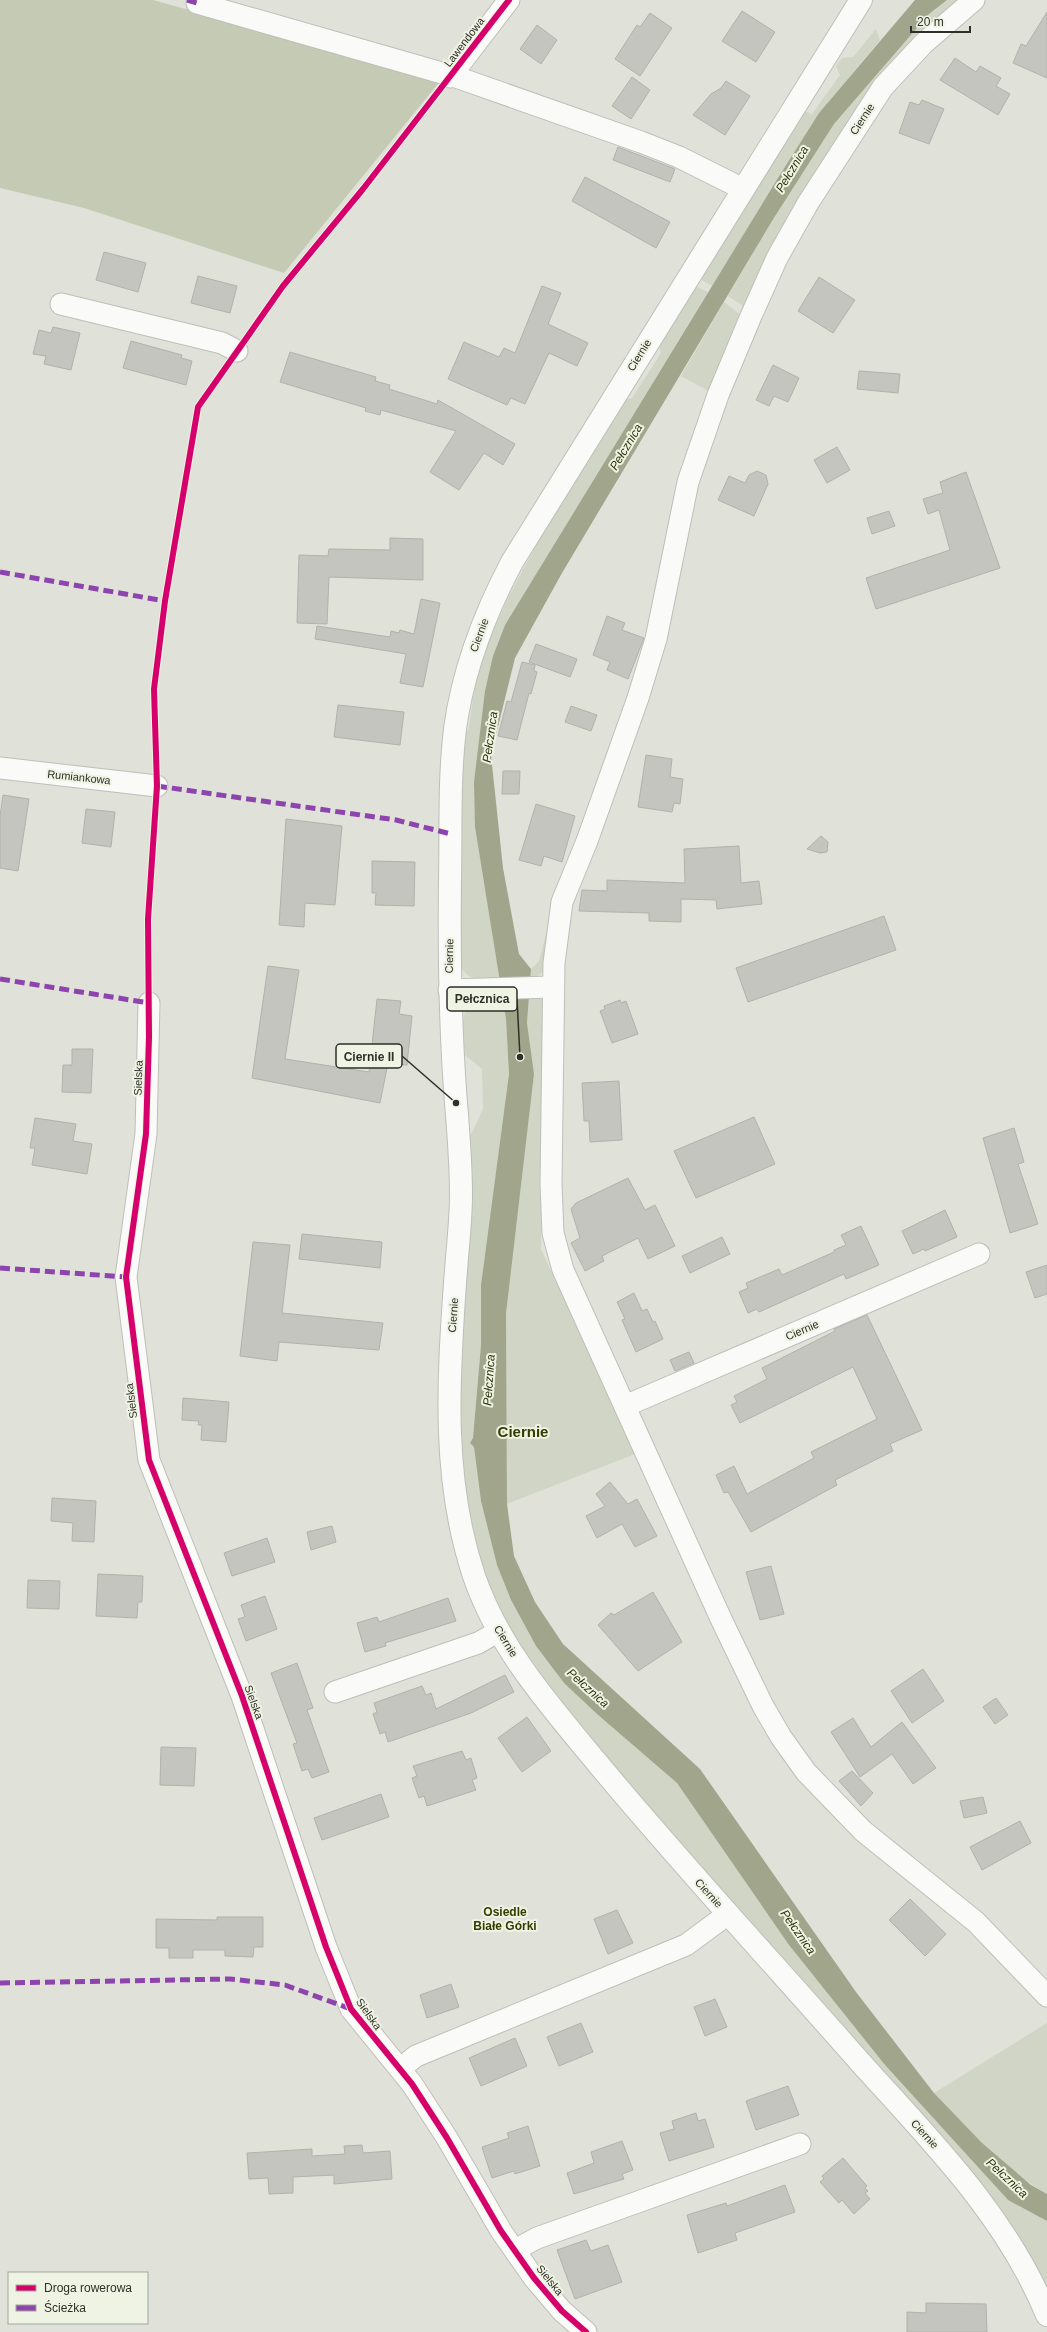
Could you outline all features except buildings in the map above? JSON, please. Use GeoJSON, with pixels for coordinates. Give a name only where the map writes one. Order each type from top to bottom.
{"type":"FeatureCollection","features":[{"type":"Feature","properties":{"kind":"street"},"geometry":{"type":"LineString","coordinates":[[199,0],[197,3],[456,78],[679,157],[743,189]]}},
{"type":"Feature","properties":{"kind":"street","name":"Lawendowa"},"geometry":{"type":"LineString","coordinates":[[450,77],[509,0]]}},
{"type":"Feature","properties":{"kind":"street","name":"Ciernie"},"geometry":{"type":"LineString","coordinates":[[861,0],[512,562],[496,592],[478,633],[463,685],[455,729],[452,775],[449,990],[461,1196],[450,1359],[448,1437],[455,1494],[463,1538],[475,1577],[490,1615],[511,1652],[553,1709],[657,1835],[945,2156],[992,2215],[1012,2244],[1047,2315]]}},
{"type":"Feature","properties":{"kind":"street","name":"Ciernie"},"geometry":{"type":"LineString","coordinates":[[974,0],[924,43],[883,87],[808,203],[778,258],[751,316],[718,395],[688,482],[656,639],[638,698],[587,841],[562,902],[553,987],[552,1233],[563,1270],[575,1300],[739,1657],[763,1706],[781,1737],[806,1772],[857,1826],[976,1922],[1047,1996]]}},
{"type":"Feature","properties":{"kind":"street"},"geometry":{"type":"LineString","coordinates":[[61,304],[222,343],[237,351]]}},
{"type":"Feature","properties":{"kind":"street","name":"Rumiankowa"},"geometry":{"type":"LineString","coordinates":[[0,768],[157,786]]}},
{"type":"Feature","properties":{"kind":"street"},"geometry":{"type":"LineString","coordinates":[[449,990],[553,987]]}},
{"type":"Feature","properties":{"kind":"street","name":"Sielska"},"geometry":{"type":"LineString","coordinates":[[149,1003],[146,1134],[126,1277],[148,1460],[242,1696],[326,1947],[351,2009],[382,2049],[401,2068],[447,2138],[501,2231],[534,2278],[562,2311],[586,2332]]}},
{"type":"Feature","properties":{"kind":"street","name":"Ciernie"},"geometry":{"type":"LineString","coordinates":[[625,1406],[979,1254]]}},
{"type":"Feature","properties":{"kind":"street"},"geometry":{"type":"LineString","coordinates":[[335,1692],[478,1643],[500,1631]]}},
{"type":"Feature","properties":{"kind":"street"},"geometry":{"type":"LineString","coordinates":[[401,2068],[416,2056],[686,1945],[728,1914]]}},
{"type":"Feature","properties":{"kind":"street"},"geometry":{"type":"LineString","coordinates":[[515,2250],[537,2238],[800,2144]]}},
{"type":"Feature","properties":{"kind":"shaded area"},"geometry":{"type":"Polygon","coordinates":[[[0,0],[153,0],[441,80],[284,273],[84,208],[0,188],[0,0]]]}},
{"type":"Feature","properties":{"kind":"shaded area"},"geometry":{"type":"Polygon","coordinates":[[[947,0],[965,0],[919,38],[749,307],[743,306],[728,296],[772,221],[834,124],[929,14],[947,0]]]}},
{"type":"Feature","properties":{"kind":"shaded area"},"geometry":{"type":"Polygon","coordinates":[[[876,29],[880,40],[819,113],[712,286],[700,279],[802,110],[812,114],[840,75],[836,66],[842,58],[853,57],[876,29]]]}},
{"type":"Feature","properties":{"kind":"shaded area"},"geometry":{"type":"Polygon","coordinates":[[[693,285],[708,292],[505,625],[493,656],[475,827],[500,980],[474,978],[465,973],[457,960],[461,776],[464,731],[468,731],[474,693],[486,649],[502,611],[540,539],[537,536],[621,401],[632,398],[661,353],[657,342],[693,285]]]}},
{"type":"Feature","properties":{"kind":"shaded area"},"geometry":{"type":"Polygon","coordinates":[[[724,302],[742,316],[712,393],[681,376],[724,302]]]}},
{"type":"Feature","properties":{"kind":"shaded area"},"geometry":{"type":"Polygon","coordinates":[[[555,900],[544,971],[535,978],[531,979],[531,969],[539,961],[555,900]]]}},
{"type":"Feature","properties":{"kind":"shaded area"},"geometry":{"type":"Polygon","coordinates":[[[536,994],[542,1000],[545,1018],[541,1249],[635,1454],[507,1504],[506,1314],[534,1074],[527,1023],[529,995],[536,994]]]}},
{"type":"Feature","properties":{"kind":"shaded area"},"geometry":{"type":"Polygon","coordinates":[[[503,996],[506,1019],[509,1074],[481,1285],[481,1345],[473,1438],[470,1443],[474,1447],[481,1501],[497,1565],[511,1600],[536,1646],[564,1683],[597,1714],[677,1783],[789,1945],[885,2065],[1008,2200],[1047,2221],[1047,2291],[1021,2240],[998,2209],[602,1756],[519,1647],[498,1610],[483,1574],[473,1537],[457,1439],[467,1143],[483,1109],[482,1069],[465,1055],[463,1020],[465,1012],[477,1001],[503,996]]]}},
{"type":"Feature","properties":{"kind":"shaded area"},"geometry":{"type":"Polygon","coordinates":[[[1047,2023],[1047,2194],[1031,2184],[1001,2161],[973,2135],[934,2093],[1047,2023]]]}},
{"type":"Feature","properties":{"kind":"water"},"geometry":{"type":"Polygon","coordinates":[[[915,0],[947,0],[929,14],[834,124],[772,221],[562,573],[515,658],[491,755],[503,868],[519,954],[531,969],[527,1023],[534,1074],[506,1314],[507,1504],[514,1556],[535,1602],[563,1644],[700,1769],[856,1992],[934,2093],[982,2143],[1031,2185],[1047,2194],[1047,2221],[1008,2200],[885,2065],[789,1945],[677,1783],[597,1714],[564,1683],[536,1646],[511,1600],[497,1565],[481,1501],[474,1447],[470,1443],[473,1438],[481,1345],[481,1285],[509,1074],[506,1019],[475,827],[474,782],[485,691],[493,656],[505,625],[819,113],[915,0]]]}},
{"type":"Feature","properties":{"kind":"marked path"},"geometry":{"type":"LineString","coordinates":[[187,0],[197,3]]}},
{"type":"Feature","properties":{"kind":"marked path"},"geometry":{"type":"LineString","coordinates":[[0,572],[165,601]]}},
{"type":"Feature","properties":{"kind":"marked path"},"geometry":{"type":"LineString","coordinates":[[157,786],[396,820],[451,834]]}},
{"type":"Feature","properties":{"kind":"marked path"},"geometry":{"type":"LineString","coordinates":[[0,979],[149,1003],[149,1000]]}},
{"type":"Feature","properties":{"kind":"marked path"},"geometry":{"type":"LineString","coordinates":[[0,1268],[126,1277]]}},
{"type":"Feature","properties":{"kind":"marked path"},"geometry":{"type":"LineString","coordinates":[[0,1983],[230,1979],[285,1985],[351,2009]]}},
{"type":"Feature","properties":{"kind":"cycle path"},"geometry":{"type":"LineString","coordinates":[[509,0],[363,189],[283,286],[198,407],[165,601],[154,689],[157,786],[148,919],[149,1037],[146,1134],[126,1277],[149,1460],[242,1696],[326,1947],[351,2009],[412,2084],[447,2138],[501,2231],[534,2278],[562,2311],[586,2332]]}},
{"type":"Feature","properties":{"kind":"place","name":"Pełcznica"},"geometry":{"type":"Point","coordinates":[520,1057]}},
{"type":"Feature","properties":{"kind":"place","name":"Ciernie II"},"geometry":{"type":"Point","coordinates":[456,1103]}},
{"type":"Feature","properties":{"kind":"district","name":"Ciernie"},"geometry":{"type":"Point","coordinates":[523,1432]}},
{"type":"Feature","properties":{"kind":"district","name":"Osiedle Białe Górki"},"geometry":{"type":"Point","coordinates":[505,1919]}}]}
